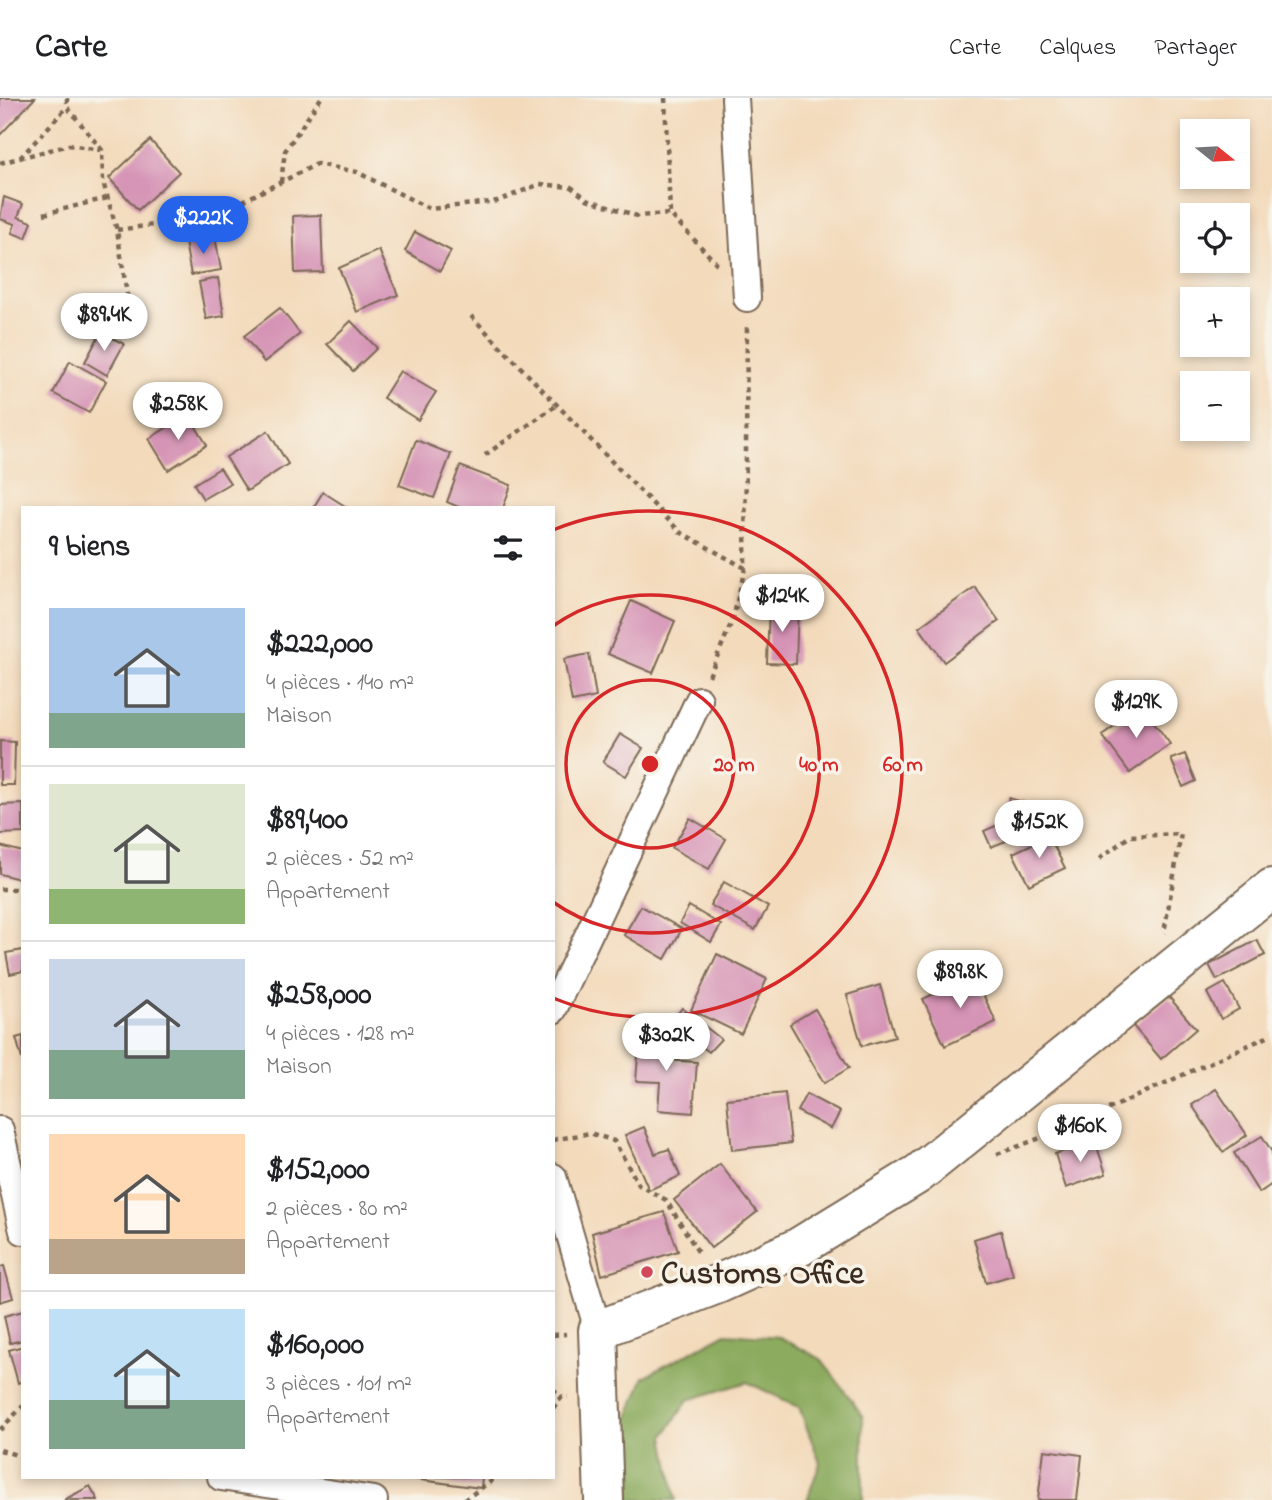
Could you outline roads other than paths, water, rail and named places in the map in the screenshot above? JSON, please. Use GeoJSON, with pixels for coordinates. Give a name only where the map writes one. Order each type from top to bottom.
{"type":"FeatureCollection","features":[{"type":"Feature","properties":{"kind":"main road"},"geometry":{"type":"LineString","coordinates":[[604,1500],[598,1330],[718,1284],[799,1247],[918,1174],[1272,888]]}},
{"type":"Feature","properties":{"kind":"street"},"geometry":{"type":"LineString","coordinates":[[735,98],[747,298]]}},
{"type":"Feature","properties":{"kind":"street"},"geometry":{"type":"LineString","coordinates":[[555,1006],[699,700]]}},
{"type":"Feature","properties":{"kind":"street"},"geometry":{"type":"LineString","coordinates":[[0,1130],[21,1222]]}},
{"type":"Feature","properties":{"kind":"street"},"geometry":{"type":"LineString","coordinates":[[555,1184],[598,1330]]}},
{"type":"Feature","properties":{"kind":"street"},"geometry":{"type":"LineString","coordinates":[[234,1479],[374,1500]]}},
{"type":"Feature","properties":{"kind":"place","name":"Customs Office"},"geometry":{"type":"Point","coordinates":[647,1272]}}]}
